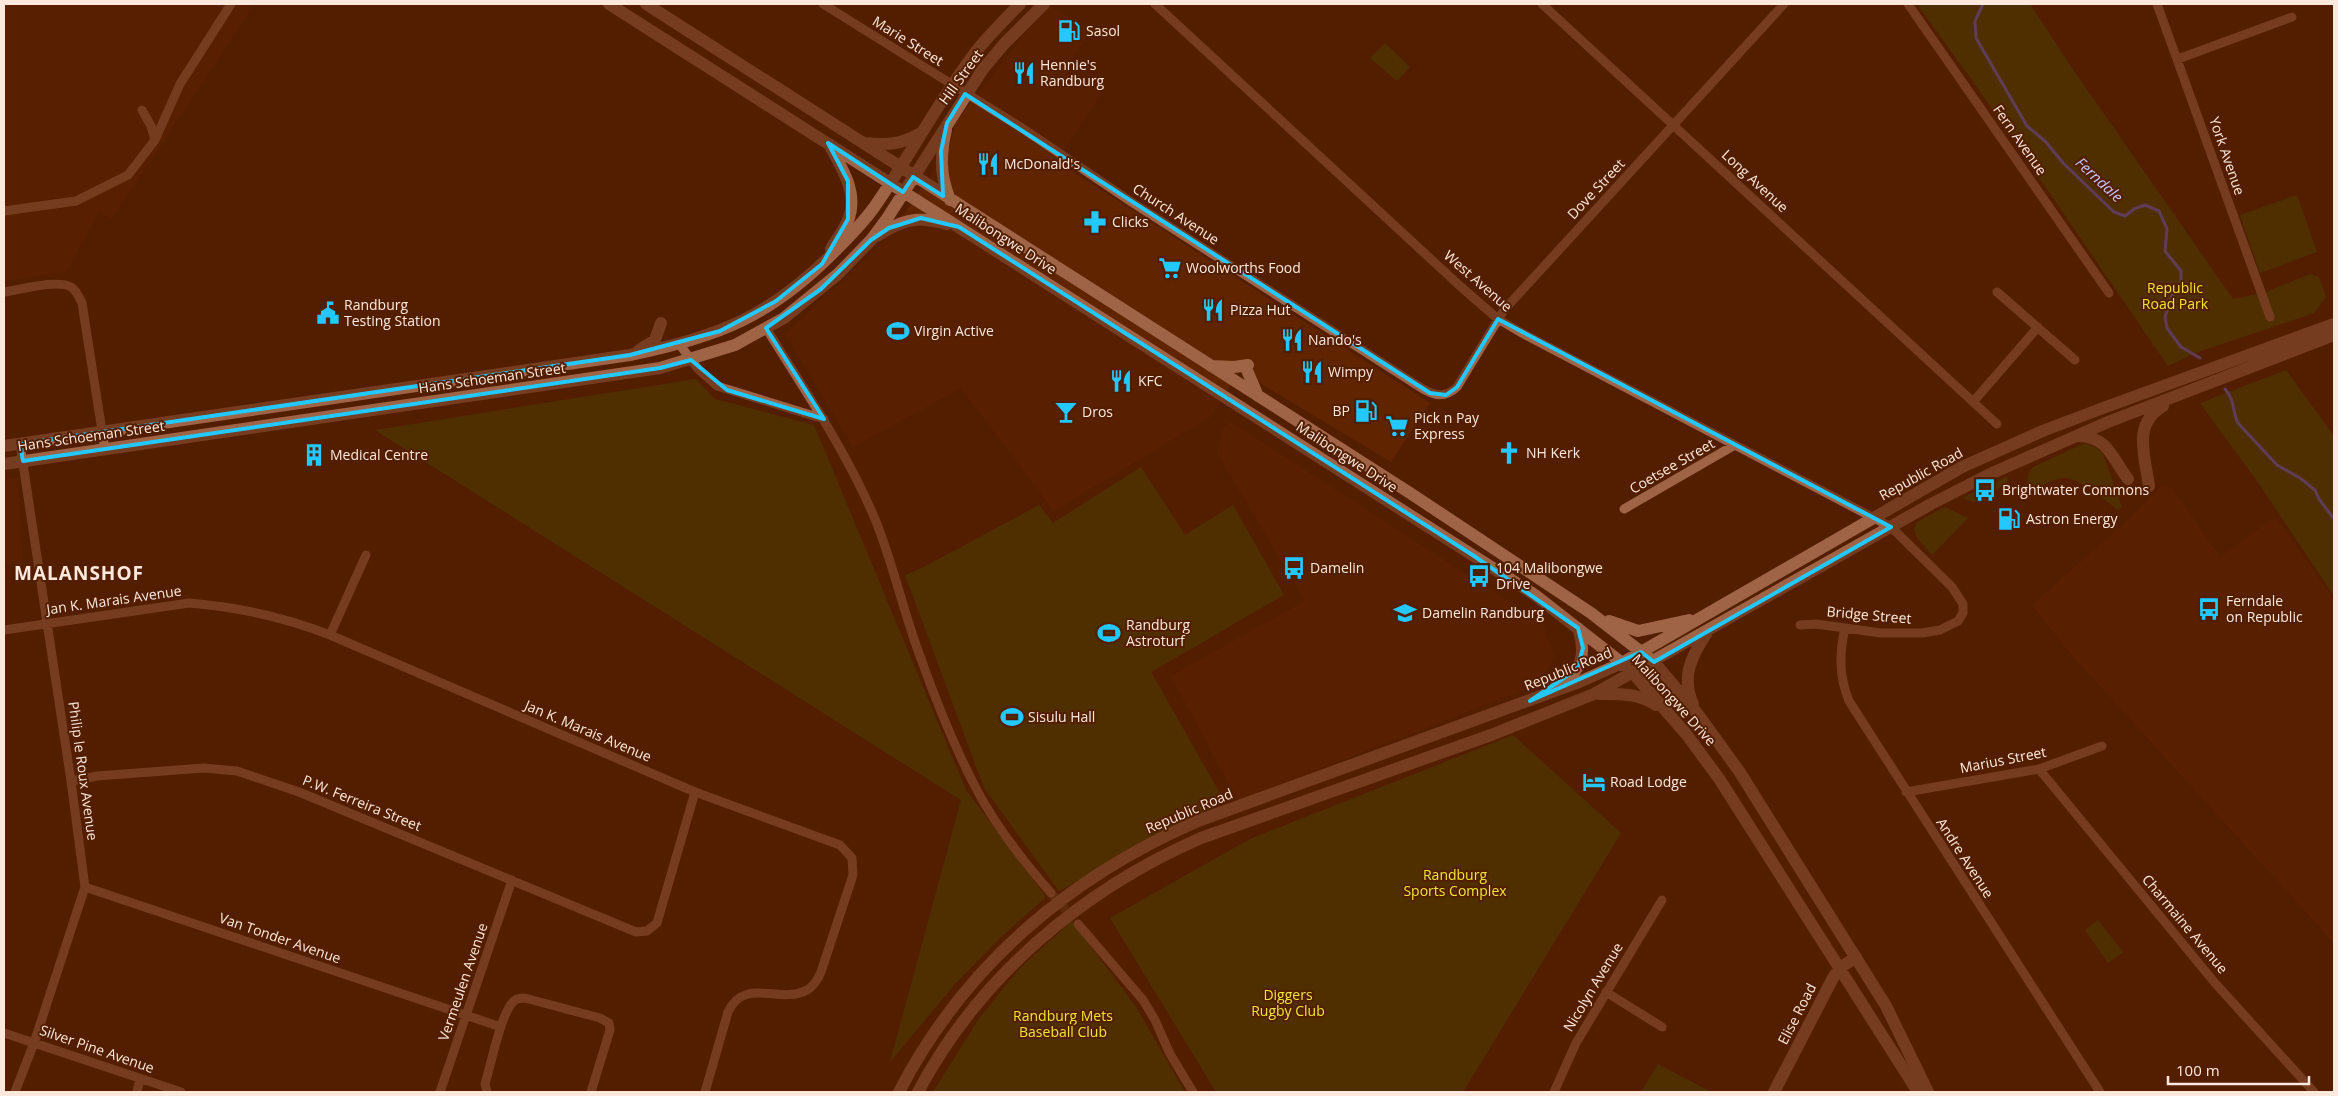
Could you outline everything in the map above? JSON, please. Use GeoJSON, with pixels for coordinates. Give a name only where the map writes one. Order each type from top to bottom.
{"type":"FeatureCollection","features":[{"type":"Feature","properties":{"kind":"main road","name":"Malibongwe Drive"},"geometry":{"type":"LineString","coordinates":[[609,4],[1535,595],[1622,663],[1672,716],[1715,772],[1918,1092]]}},
{"type":"Feature","properties":{"kind":"main road","name":"Malibongwe Drive"},"geometry":{"type":"LineString","coordinates":[[646,4],[1259,397],[1591,613],[1654,662],[1697,713],[1739,771],[1886,1006],[1928,1092]]}},
{"type":"Feature","properties":{"kind":"main road","name":"Hill Street"},"geometry":{"type":"LineString","coordinates":[[900,168],[952,86],[991,34],[1020,4]]}},
{"type":"Feature","properties":{"kind":"main road","name":"Hill Street"},"geometry":{"type":"LineString","coordinates":[[913,176],[965,94],[1004,44],[1044,4]]}},
{"type":"Feature","properties":{"kind":"main road"},"geometry":{"type":"LineString","coordinates":[[947,122],[941,165],[944,186],[950,200]]}},
{"type":"Feature","properties":{"kind":"main road"},"geometry":{"type":"LineString","coordinates":[[862,142],[895,144],[907,141],[923,132]]}},
{"type":"Feature","properties":{"kind":"main road"},"geometry":{"type":"LineString","coordinates":[[822,264],[848,219],[851,200],[848,182],[828,143]]}},
{"type":"Feature","properties":{"kind":"main road","name":"Hans Schoeman Street"},"geometry":{"type":"LineString","coordinates":[[4,446],[630,355],[680,345],[751,318],[784,296],[822,264],[855,231],[875,206],[900,168]]}},
{"type":"Feature","properties":{"kind":"main road","name":"Hans Schoeman Street"},"geometry":{"type":"LineString","coordinates":[[4,464],[652,370],[691,360],[735,345],[766,328],[821,289],[871,240],[913,176]]}},
{"type":"Feature","properties":{"kind":"main road"},"geometry":{"type":"LineString","coordinates":[[871,240],[902,221],[921,218],[959,227]]}},
{"type":"Feature","properties":{"kind":"main road"},"geometry":{"type":"LineString","coordinates":[[630,355],[654,341],[659,334],[662,323]]}},
{"type":"Feature","properties":{"kind":"main road","name":"Republic Road"},"geometry":{"type":"LineString","coordinates":[[898,1092],[912,1066],[958,1000],[1007,945],[1066,895],[1128,856],[1198,821],[1530,701],[1622,663],[1962,467],[2045,430],[2334,324]]}},
{"type":"Feature","properties":{"kind":"main road"},"geometry":{"type":"LineString","coordinates":[[918,1092],[951,1039],[988,991],[1011,966],[1061,921],[1130,873],[1161,856],[1201,838],[1491,735],[1594,694],[1654,662],[1891,527],[1990,474],[2076,436],[2189,390],[2334,335]]}},
{"type":"Feature","properties":{"kind":"main road"},"geometry":{"type":"LineString","coordinates":[[1208,366],[1247,366],[1259,397]]}},
{"type":"Feature","properties":{"kind":"main road"},"geometry":{"type":"LineString","coordinates":[[2149,486],[2143,439],[2147,420],[2157,410],[2189,390]]}},
{"type":"Feature","properties":{"kind":"main road"},"geometry":{"type":"LineString","coordinates":[[2076,436],[2095,438],[2105,445],[2128,479]]}},
{"type":"Feature","properties":{"kind":"main road"},"geometry":{"type":"LineString","coordinates":[[1591,613],[1625,628],[1638,631],[1698,618]]}},
{"type":"Feature","properties":{"kind":"main road"},"geometry":{"type":"LineString","coordinates":[[1530,701],[1562,683],[1577,669],[1581,662],[1583,648],[1578,628]]}},
{"type":"Feature","properties":{"kind":"main road"},"geometry":{"type":"LineString","coordinates":[[1697,713],[1690,696],[1687,676],[1696,649],[1707,632]]}},
{"type":"Feature","properties":{"kind":"main road"},"geometry":{"type":"LineString","coordinates":[[1594,694],[1626,693],[1642,697],[1672,716]]}},
{"type":"Feature","properties":{"kind":"main road","name":"Elise Road"},"geometry":{"type":"LineString","coordinates":[[1774,1092],[1826,990],[1840,968],[1856,957]]}},
{"type":"Feature","properties":{"kind":"street"},"geometry":{"type":"LineString","coordinates":[[4,211],[76,201],[128,175],[155,140],[180,84],[232,4]]}},
{"type":"Feature","properties":{"kind":"street","name":"Marie Street"},"geometry":{"type":"LineString","coordinates":[[823,4],[952,86]]}},
{"type":"Feature","properties":{"kind":"street","name":"West Avenue"},"geometry":{"type":"LineString","coordinates":[[1155,4],[1498,319],[1733,446],[1872,519],[1891,527]]}},
{"type":"Feature","properties":{"kind":"street","name":"Long Avenue"},"geometry":{"type":"LineString","coordinates":[[1542,4],[1997,424]]}},
{"type":"Feature","properties":{"kind":"street","name":"Dove Street"},"geometry":{"type":"LineString","coordinates":[[1438,396],[1452,392],[1464,378],[1498,319],[1517,295],[1784,4]]}},
{"type":"Feature","properties":{"kind":"street","name":"Fern Avenue"},"geometry":{"type":"LineString","coordinates":[[1908,4],[2109,293]]}},
{"type":"Feature","properties":{"kind":"street","name":"York Avenue"},"geometry":{"type":"LineString","coordinates":[[2157,4],[2270,317]]}},
{"type":"Feature","properties":{"kind":"street"},"geometry":{"type":"LineString","coordinates":[[2178,59],[2292,17]]}},
{"type":"Feature","properties":{"kind":"street","name":"Church Avenue"},"geometry":{"type":"LineString","coordinates":[[952,86],[1022,128],[1133,203],[1423,389],[1438,396]]}},
{"type":"Feature","properties":{"kind":"street"},"geometry":{"type":"LineString","coordinates":[[142,110],[151,126],[155,140]]}},
{"type":"Feature","properties":{"kind":"street"},"geometry":{"type":"LineString","coordinates":[[4,292],[59,284],[72,287],[78,293],[82,303],[105,450]]}},
{"type":"Feature","properties":{"kind":"street"},"geometry":{"type":"LineString","coordinates":[[1997,292],[2075,360]]}},
{"type":"Feature","properties":{"kind":"street"},"geometry":{"type":"LineString","coordinates":[[1973,402],[2038,326]]}},
{"type":"Feature","properties":{"kind":"street"},"geometry":{"type":"LineString","coordinates":[[766,328],[824,419],[853,470],[873,514],[888,555],[920,655],[967,769],[1000,828],[1051,893]]}},
{"type":"Feature","properties":{"kind":"street"},"geometry":{"type":"LineString","coordinates":[[680,345],[703,374],[722,388],[824,419]]}},
{"type":"Feature","properties":{"kind":"street","name":"Philip le Roux Avenue"},"geometry":{"type":"LineString","coordinates":[[15,1092],[34,1043],[85,887],[48,624],[20,444]]}},
{"type":"Feature","properties":{"kind":"street","name":"Coetsee Street"},"geometry":{"type":"LineString","coordinates":[[1624,509],[1733,446]]}},
{"type":"Feature","properties":{"kind":"street","name":"Bridge Street"},"geometry":{"type":"LineString","coordinates":[[1800,626],[1816,624],[1881,633],[1922,633],[1940,630],[1958,621],[1963,613],[1963,604],[1959,595],[1891,527]]}},
{"type":"Feature","properties":{"kind":"street"},"geometry":{"type":"LineString","coordinates":[[330,636],[366,555]]}},
{"type":"Feature","properties":{"kind":"street","name":"Jan K. Marais Avenue"},"geometry":{"type":"LineString","coordinates":[[4,630],[190,603],[270,615],[330,636],[695,792],[840,845],[852,858],[854,867],[821,972],[815,983],[807,990],[796,994],[752,993],[739,997],[734,1001],[728,1012],[705,1092]]}},
{"type":"Feature","properties":{"kind":"street","name":"Andre Avenue"},"geometry":{"type":"LineString","coordinates":[[1845,628],[1840,664],[1844,688],[1849,701],[2100,1092]]}},
{"type":"Feature","properties":{"kind":"street","name":"Marius Street"},"geometry":{"type":"LineString","coordinates":[[1906,792],[2039,769],[2102,746]]}},
{"type":"Feature","properties":{"kind":"street","name":"P.W. Ferreira Street"},"geometry":{"type":"LineString","coordinates":[[71,781],[97,776],[204,768],[237,771],[299,792],[636,932],[647,931],[657,923],[695,792]]}},
{"type":"Feature","properties":{"kind":"street","name":"Charmaine Avenue"},"geometry":{"type":"LineString","coordinates":[[2039,769],[2215,983],[2314,1092]]}},
{"type":"Feature","properties":{"kind":"street","name":"Vermeulen Avenue"},"geometry":{"type":"LineString","coordinates":[[440,1092],[512,880]]}},
{"type":"Feature","properties":{"kind":"street","name":"Van Tonder Avenue"},"geometry":{"type":"LineString","coordinates":[[85,887],[501,1027]]}},
{"type":"Feature","properties":{"kind":"street","name":"Nicolyn Avenue"},"geometry":{"type":"LineString","coordinates":[[1554,1092],[1576,1043],[1662,900]]}},
{"type":"Feature","properties":{"kind":"street"},"geometry":{"type":"LineString","coordinates":[[1078,924],[1143,1000],[1155,1020],[1170,1054],[1193,1092]]}},
{"type":"Feature","properties":{"kind":"street"},"geometry":{"type":"LineString","coordinates":[[1606,992],[1662,1027]]}},
{"type":"Feature","properties":{"kind":"street"},"geometry":{"type":"LineString","coordinates":[[487,1092],[485,1084],[501,1027],[512,1003],[519,998],[525,998],[609,1022],[610,1030],[591,1092]]}},
{"type":"Feature","properties":{"kind":"street","name":"Silver Pine Avenue"},"geometry":{"type":"LineString","coordinates":[[4,1032],[181,1092]]}},
{"type":"Feature","properties":{"kind":"street"},"geometry":{"type":"LineString","coordinates":[[137,1092],[140,1078]]}},
{"type":"Feature","properties":{"kind":"highlighted area"},"geometry":{"type":"Polygon","coordinates":[[[965,94],[1430,393],[1446,395],[1457,387],[1498,319],[1891,527],[1654,662],[1641,652],[1530,701],[1577,669],[1583,648],[1578,628],[1474,556],[959,227],[921,218],[889,228],[871,240],[821,289],[766,328],[824,419],[727,390],[691,360],[660,368],[23,461],[20,444],[630,355],[720,331],[776,301],[822,264],[848,219],[848,181],[828,143],[903,192],[913,177],[943,196],[941,151],[947,123],[965,94]]]}},
{"type":"Feature","properties":{"kind":"shaded area"},"geometry":{"type":"Polygon","coordinates":[[[4,4],[254,4],[111,219],[99,211],[66,272],[4,281],[4,4]]]}},
{"type":"Feature","properties":{"kind":"shaded area"},"geometry":{"type":"Polygon","coordinates":[[[1048,5],[1091,30],[1064,71],[1102,92],[1057,161],[1430,403],[1391,462],[1240,371],[1210,417],[1054,511],[961,388],[853,447],[785,334],[885,241],[949,149],[955,123],[1048,5]]]}},
{"type":"Feature","properties":{"kind":"shaded area","name":"Damelin Randburg"},"geometry":{"type":"Polygon","coordinates":[[[1231,422],[1543,624],[1555,659],[1532,687],[1238,800],[1171,676],[1305,601],[1217,453],[1223,427],[1231,422]]]}},
{"type":"Feature","properties":{"kind":"shaded area"},"geometry":{"type":"Polygon","coordinates":[[[18,478],[23,565],[4,564],[4,480],[18,478]]]}},
{"type":"Feature","properties":{"kind":"shaded area","name":"Ferndale on Republic"},"geometry":{"type":"Polygon","coordinates":[[[2162,485],[2173,489],[2220,557],[2275,517],[2334,599],[2334,943],[2071,654],[2032,605],[2129,519],[2162,485]]]}},
{"type":"Feature","properties":{"kind":"green space","name":"Republic Road Park"},"geometry":{"type":"Polygon","coordinates":[[[1917,4],[2030,4],[2072,68],[2233,299],[2263,293],[2310,274],[2319,277],[2326,297],[2314,313],[2198,352],[2168,366],[1979,90],[1917,4]]]}},
{"type":"Feature","properties":{"kind":"green space"},"geometry":{"type":"Polygon","coordinates":[[[1385,43],[1410,67],[1397,81],[1370,58],[1385,43]]]}},
{"type":"Feature","properties":{"kind":"green space"},"geometry":{"type":"Polygon","coordinates":[[[2297,195],[2317,252],[2260,273],[2240,215],[2297,195]]]}},
{"type":"Feature","properties":{"kind":"green space"},"geometry":{"type":"Polygon","coordinates":[[[2286,370],[2334,436],[2334,596],[2257,481],[2200,403],[2286,370]]]}},
{"type":"Feature","properties":{"kind":"green space"},"geometry":{"type":"Polygon","coordinates":[[[696,379],[715,399],[814,425],[966,790],[1046,897],[1001,937],[955,984],[890,1062],[961,800],[375,430],[696,379]]]}},
{"type":"Feature","properties":{"kind":"green space"},"geometry":{"type":"Polygon","coordinates":[[[2085,443],[2097,448],[2103,454],[2122,507],[2118,510],[2092,490],[2070,479],[2056,480],[2031,490],[2026,486],[2029,473],[2033,467],[2085,443]]]}},
{"type":"Feature","properties":{"kind":"green space"},"geometry":{"type":"Polygon","coordinates":[[[1141,467],[1185,535],[1233,505],[1284,595],[1151,672],[1225,802],[1059,891],[984,788],[905,575],[924,567],[1039,505],[1053,523],[1141,467]]]}},
{"type":"Feature","properties":{"kind":"green space"},"geometry":{"type":"Polygon","coordinates":[[[2008,476],[2007,483],[1983,502],[1978,503],[1962,498],[2008,476]]]}},
{"type":"Feature","properties":{"kind":"green space"},"geometry":{"type":"Polygon","coordinates":[[[1945,507],[1968,518],[1932,555],[1917,537],[1915,526],[1925,517],[1945,507]]]}},
{"type":"Feature","properties":{"kind":"green space","name":"Randburg Sports Complex"},"geometry":{"type":"Polygon","coordinates":[[[1513,735],[1621,833],[1463,1092],[1216,1092],[1110,918],[1250,839],[1513,735]]]}},
{"type":"Feature","properties":{"kind":"green space"},"geometry":{"type":"Polygon","coordinates":[[[2098,920],[2123,952],[2108,963],[2085,930],[2098,920]]]}},
{"type":"Feature","properties":{"kind":"green space","name":"Randburg Mets Baseball Club"},"geometry":{"type":"Polygon","coordinates":[[[1072,921],[1136,1007],[1185,1092],[933,1092],[980,1017],[1021,967],[1072,921]]]}},
{"type":"Feature","properties":{"kind":"green space"},"geometry":{"type":"Polygon","coordinates":[[[1658,1064],[1711,1092],[1641,1092],[1658,1064]]]}},
{"type":"Feature","properties":{"kind":"waterway","name":"Ferndale"},"geometry":{"type":"LineString","coordinates":[[1983,4],[1975,21],[1976,38],[2027,126],[2046,142],[2063,163],[2114,212],[2125,216],[2134,209],[2145,205],[2159,211],[2167,229],[2165,251],[2181,271],[2181,283],[2173,293],[2165,317],[2167,328],[2181,347],[2200,358]]}},
{"type":"Feature","properties":{"kind":"waterway","name":"Ferndale"},"geometry":{"type":"LineString","coordinates":[[2225,389],[2232,401],[2238,423],[2277,465],[2300,478],[2315,490],[2319,499],[2334,519]]}},
{"type":"Feature","properties":{"kind":"tunnel"},"geometry":{"type":"LineString","coordinates":[[1051,893],[1074,919]]}},
{"type":"Feature","properties":{"kind":"place","name":"Sasol"},"geometry":{"type":"Point","coordinates":[1069,31]}},
{"type":"Feature","properties":{"kind":"place","name":"Hennie's Randburg"},"geometry":{"type":"Point","coordinates":[1024,73]}},
{"type":"Feature","properties":{"kind":"place","name":"McDonald's"},"geometry":{"type":"Point","coordinates":[988,164]}},
{"type":"Feature","properties":{"kind":"place","name":"Clicks"},"geometry":{"type":"Point","coordinates":[1095,222]}},
{"type":"Feature","properties":{"kind":"place","name":"Woolworths Food"},"geometry":{"type":"Point","coordinates":[1170,268]}},
{"type":"Feature","properties":{"kind":"place","name":"Pizza Hut"},"geometry":{"type":"Point","coordinates":[1213,310]}},
{"type":"Feature","properties":{"kind":"place","name":"Randburg Testing Station"},"geometry":{"type":"Point","coordinates":[328,313]}},
{"type":"Feature","properties":{"kind":"place","name":"Virgin Active"},"geometry":{"type":"Point","coordinates":[898,331]}},
{"type":"Feature","properties":{"kind":"place","name":"Nando's"},"geometry":{"type":"Point","coordinates":[1292,340]}},
{"type":"Feature","properties":{"kind":"place","name":"Wimpy"},"geometry":{"type":"Point","coordinates":[1312,372]}},
{"type":"Feature","properties":{"kind":"place","name":"KFC"},"geometry":{"type":"Point","coordinates":[1121,381]}},
{"type":"Feature","properties":{"kind":"place","name":"BP"},"geometry":{"type":"Point","coordinates":[1366,411]}},
{"type":"Feature","properties":{"kind":"place","name":"Dros"},"geometry":{"type":"Point","coordinates":[1066,412]}},
{"type":"Feature","properties":{"kind":"place","name":"Pick n Pay Express"},"geometry":{"type":"Point","coordinates":[1397,426]}},
{"type":"Feature","properties":{"kind":"place","name":"NH Kerk"},"geometry":{"type":"Point","coordinates":[1509,453]}},
{"type":"Feature","properties":{"kind":"place","name":"Medical Centre"},"geometry":{"type":"Point","coordinates":[314,455]}},
{"type":"Feature","properties":{"kind":"place","name":"Brightwater Commons"},"geometry":{"type":"Point","coordinates":[1985,490]}},
{"type":"Feature","properties":{"kind":"place","name":"Astron Energy"},"geometry":{"type":"Point","coordinates":[2009,519]}},
{"type":"Feature","properties":{"kind":"place","name":"Damelin"},"geometry":{"type":"Point","coordinates":[1294,568]}},
{"type":"Feature","properties":{"kind":"place","name":"104 Malibongwe Drive"},"geometry":{"type":"Point","coordinates":[1479,576]}},
{"type":"Feature","properties":{"kind":"place","name":"Ferndale on Republic"},"geometry":{"type":"Point","coordinates":[2209,609]}},
{"type":"Feature","properties":{"kind":"place","name":"Damelin Randburg"},"geometry":{"type":"Point","coordinates":[1405,613]}},
{"type":"Feature","properties":{"kind":"place","name":"Randburg Astroturf"},"geometry":{"type":"Point","coordinates":[1109,633]}},
{"type":"Feature","properties":{"kind":"place","name":"Sisulu Hall"},"geometry":{"type":"Point","coordinates":[1012,717]}},
{"type":"Feature","properties":{"kind":"place","name":"Road Lodge"},"geometry":{"type":"Point","coordinates":[1594,782]}},
{"type":"Feature","properties":{"kind":"district","name":"MALANSHOF"},"geometry":{"type":"Point","coordinates":[79,573]}},
{"type":"Feature","properties":{"kind":"park label","name":"Diggers Rugby Club"},"geometry":{"type":"Point","coordinates":[1288,1004]}}]}
